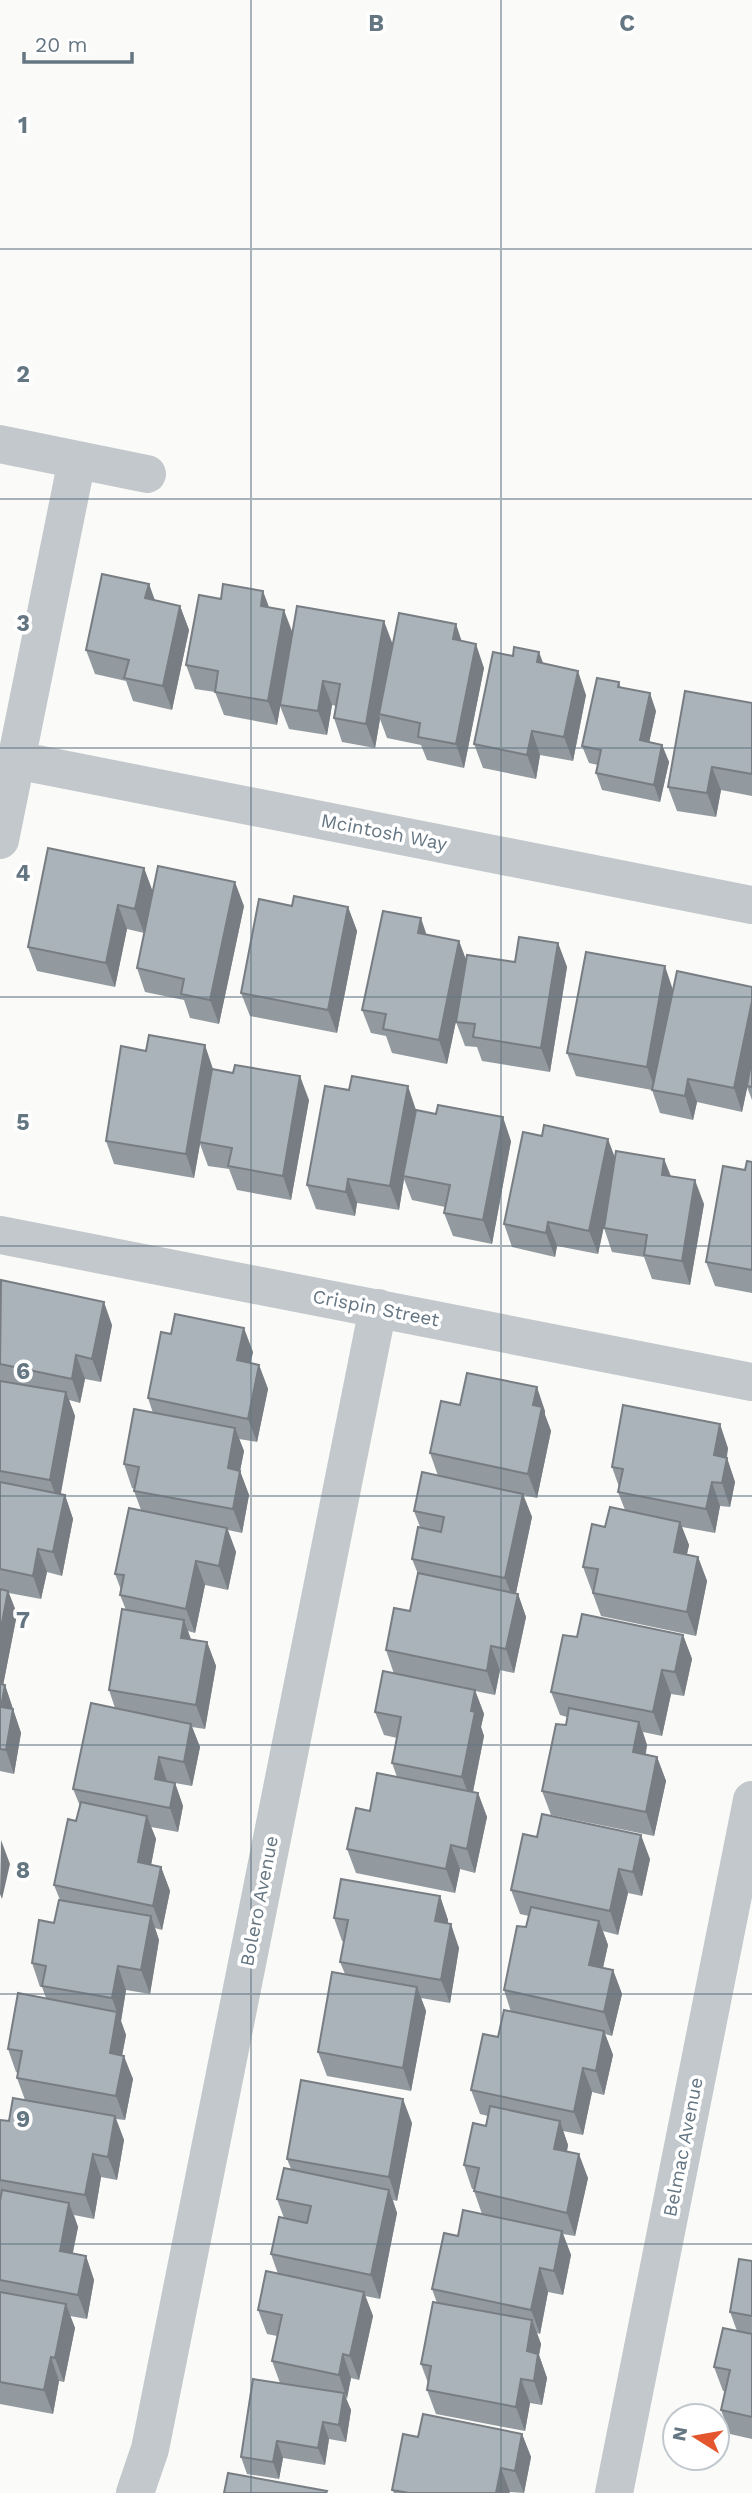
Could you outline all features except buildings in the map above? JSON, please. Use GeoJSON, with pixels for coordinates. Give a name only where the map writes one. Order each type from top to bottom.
{"type":"FeatureCollection","features":[{"type":"Feature","properties":{"kind":"street"},"geometry":{"type":"LineString","coordinates":[[0,444],[146,474]]}},
{"type":"Feature","properties":{"kind":"street"},"geometry":{"type":"LineString","coordinates":[[0,840],[77,460]]}},
{"type":"Feature","properties":{"kind":"street","name":"Mcintosh Way"},"geometry":{"type":"LineString","coordinates":[[16,760],[752,905]]}},
{"type":"Feature","properties":{"kind":"street","name":"Crispin Street"},"geometry":{"type":"LineString","coordinates":[[0,1235],[752,1382]]}},
{"type":"Feature","properties":{"kind":"street","name":"Bolero Avenue"},"geometry":{"type":"LineString","coordinates":[[135,2493],[150,2449],[378,1308]]}},
{"type":"Feature","properties":{"kind":"street","name":"Belmac Avenue"},"geometry":{"type":"LineString","coordinates":[[614,2493],[752,1800]]}}]}
